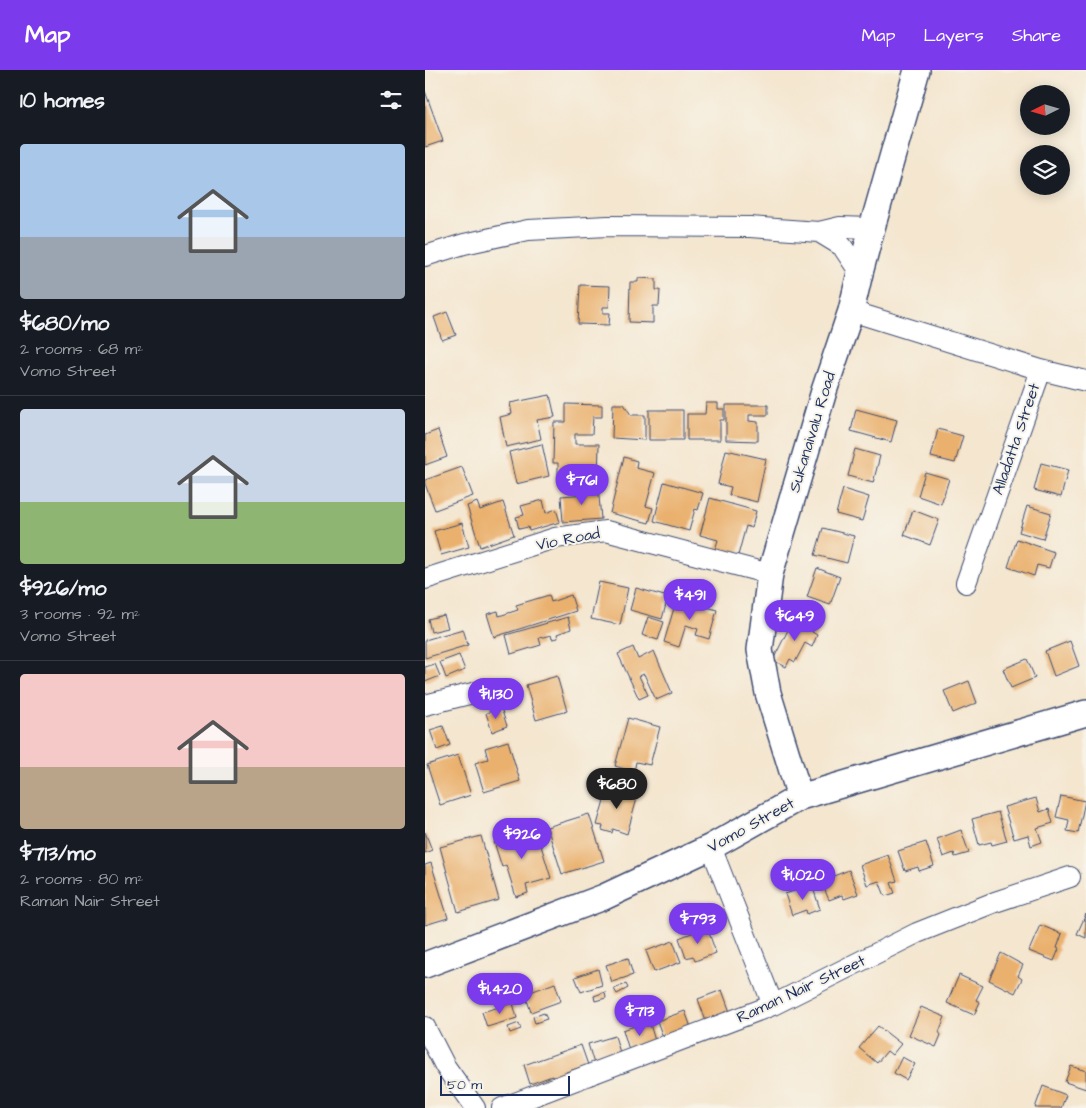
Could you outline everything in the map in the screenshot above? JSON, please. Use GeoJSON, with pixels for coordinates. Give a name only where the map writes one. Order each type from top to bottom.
{"type":"FeatureCollection","features":[{"type":"Feature","properties":{"kind":"main road","name":"Sukanaivalu Road"},"geometry":{"type":"LineString","coordinates":[[800,798],[768,693],[760,650],[770,574],[824,390],[851,312],[872,228],[917,70]]}},
{"type":"Feature","properties":{"kind":"main road","name":"Vomo Street"},"geometry":{"type":"LineString","coordinates":[[425,965],[604,896],[711,848],[800,798],[1086,713]]}},
{"type":"Feature","properties":{"kind":"street"},"geometry":{"type":"LineString","coordinates":[[425,256],[464,244],[528,230],[608,226],[674,226],[750,227],[819,232],[840,227],[872,228]]}},
{"type":"Feature","properties":{"kind":"street"},"geometry":{"type":"LineString","coordinates":[[819,232],[842,246],[860,273]]}},
{"type":"Feature","properties":{"kind":"street","name":"Alladatta Street"},"geometry":{"type":"LineString","coordinates":[[851,312],[1041,370],[965,583]]}},
{"type":"Feature","properties":{"kind":"street"},"geometry":{"type":"LineString","coordinates":[[1041,370],[1086,381]]}},
{"type":"Feature","properties":{"kind":"street","name":"Vio Road"},"geometry":{"type":"LineString","coordinates":[[425,578],[555,538],[606,531],[770,574]]}},
{"type":"Feature","properties":{"kind":"street"},"geometry":{"type":"LineString","coordinates":[[425,705],[481,691]]}},
{"type":"Feature","properties":{"kind":"street"},"geometry":{"type":"LineString","coordinates":[[711,848],[773,1005]]}},
{"type":"Feature","properties":{"kind":"street","name":"Raman Nair Street"},"geometry":{"type":"LineString","coordinates":[[502,1108],[773,1005],[917,933],[995,902],[1070,877]]}},
{"type":"Feature","properties":{"kind":"street"},"geometry":{"type":"LineString","coordinates":[[425,1027],[445,1066],[475,1108]]}},
{"type":"Feature","properties":{"kind":"building"},"geometry":{"type":"Polygon","coordinates":[[[425,91],[443,141],[425,147],[425,91]]]}},
{"type":"Feature","properties":{"kind":"building"},"geometry":{"type":"Polygon","coordinates":[[[638,278],[656,279],[656,290],[660,290],[659,306],[653,306],[653,323],[629,322],[630,282],[638,282],[638,278]]]}},
{"type":"Feature","properties":{"kind":"building"},"geometry":{"type":"Polygon","coordinates":[[[580,285],[610,286],[609,307],[603,307],[603,313],[610,313],[609,325],[578,324],[580,285]]]}},
{"type":"Feature","properties":{"kind":"building"},"geometry":{"type":"Polygon","coordinates":[[[447,312],[456,335],[442,340],[434,317],[447,312]]]}},
{"type":"Feature","properties":{"kind":"building"},"geometry":{"type":"Polygon","coordinates":[[[550,395],[555,417],[537,420],[541,439],[506,447],[500,417],[512,414],[510,403],[550,395]]]}},
{"type":"Feature","properties":{"kind":"building"},"geometry":{"type":"Polygon","coordinates":[[[706,403],[718,403],[718,409],[724,409],[724,420],[720,420],[720,440],[687,440],[687,414],[705,414],[706,403]]]}},
{"type":"Feature","properties":{"kind":"building"},"geometry":{"type":"Polygon","coordinates":[[[566,404],[602,405],[602,417],[593,417],[592,434],[575,434],[575,444],[599,444],[598,479],[558,478],[558,463],[553,463],[554,422],[566,422],[566,404]]]}},
{"type":"Feature","properties":{"kind":"building"},"geometry":{"type":"Polygon","coordinates":[[[613,404],[624,404],[631,415],[645,415],[645,440],[612,438],[613,404]]]}},
{"type":"Feature","properties":{"kind":"building"},"geometry":{"type":"Polygon","coordinates":[[[726,405],[768,405],[768,415],[749,415],[749,421],[758,422],[758,441],[726,440],[726,405]]]}},
{"type":"Feature","properties":{"kind":"building"},"geometry":{"type":"Polygon","coordinates":[[[856,409],[897,420],[891,442],[851,431],[856,409]]]}},
{"type":"Feature","properties":{"kind":"building"},"geometry":{"type":"Polygon","coordinates":[[[649,410],[683,410],[683,440],[649,440],[649,410]]]}},
{"type":"Feature","properties":{"kind":"building"},"geometry":{"type":"Polygon","coordinates":[[[938,429],[963,436],[955,463],[931,457],[938,429]]]}},
{"type":"Feature","properties":{"kind":"building"},"geometry":{"type":"Polygon","coordinates":[[[438,430],[447,457],[425,465],[425,435],[438,430]]]}},
{"type":"Feature","properties":{"kind":"building"},"geometry":{"type":"Polygon","coordinates":[[[542,444],[549,476],[516,484],[509,452],[542,444]]]}},
{"type":"Feature","properties":{"kind":"building"},"geometry":{"type":"Polygon","coordinates":[[[855,449],[880,456],[873,483],[848,476],[855,449]]]}},
{"type":"Feature","properties":{"kind":"building"},"geometry":{"type":"Polygon","coordinates":[[[726,450],[766,459],[757,502],[729,495],[731,487],[718,484],[726,450]]]}},
{"type":"Feature","properties":{"kind":"building"},"geometry":{"type":"Polygon","coordinates":[[[624,457],[637,461],[636,468],[655,473],[646,506],[653,508],[649,523],[610,513],[624,457]]]}},
{"type":"Feature","properties":{"kind":"building"},"geometry":{"type":"Polygon","coordinates":[[[1041,463],[1068,470],[1061,497],[1034,490],[1041,463]]]}},
{"type":"Feature","properties":{"kind":"building"},"geometry":{"type":"Polygon","coordinates":[[[462,467],[473,496],[435,510],[425,480],[462,467]]]}},
{"type":"Feature","properties":{"kind":"building"},"geometry":{"type":"Polygon","coordinates":[[[925,472],[949,479],[941,504],[918,496],[925,472]]]}},
{"type":"Feature","properties":{"kind":"building"},"geometry":{"type":"Polygon","coordinates":[[[664,482],[703,493],[698,510],[695,509],[689,531],[654,521],[664,482]]]}},
{"type":"Feature","properties":{"kind":"building"},"geometry":{"type":"Polygon","coordinates":[[[598,485],[601,519],[563,522],[561,496],[585,494],[585,486],[598,485]]]}},
{"type":"Feature","properties":{"kind":"building"},"geometry":{"type":"Polygon","coordinates":[[[843,489],[869,497],[862,521],[836,514],[843,489]]]}},
{"type":"Feature","properties":{"kind":"building"},"geometry":{"type":"Polygon","coordinates":[[[710,498],[756,511],[752,528],[746,526],[737,559],[714,553],[718,540],[700,535],[710,498]]]}},
{"type":"Feature","properties":{"kind":"building"},"geometry":{"type":"Polygon","coordinates":[[[543,500],[546,513],[556,509],[560,522],[529,531],[528,527],[519,529],[516,517],[524,515],[521,506],[543,500]]]}},
{"type":"Feature","properties":{"kind":"building"},"geometry":{"type":"Polygon","coordinates":[[[477,502],[480,510],[503,502],[514,535],[480,547],[467,506],[477,502]]]}},
{"type":"Feature","properties":{"kind":"building"},"geometry":{"type":"Polygon","coordinates":[[[1027,506],[1051,513],[1043,539],[1019,532],[1027,506]]]}},
{"type":"Feature","properties":{"kind":"building"},"geometry":{"type":"Polygon","coordinates":[[[913,510],[939,520],[930,545],[904,535],[913,510]]]}},
{"type":"Feature","properties":{"kind":"building"},"geometry":{"type":"Polygon","coordinates":[[[462,523],[469,547],[441,555],[434,531],[462,523]]]}},
{"type":"Feature","properties":{"kind":"building"},"geometry":{"type":"Polygon","coordinates":[[[823,528],[854,536],[847,563],[815,555],[823,528]]]}},
{"type":"Feature","properties":{"kind":"building"},"geometry":{"type":"Polygon","coordinates":[[[1017,539],[1054,552],[1049,568],[1037,565],[1034,576],[1008,567],[1017,539]]]}},
{"type":"Feature","properties":{"kind":"building"},"geometry":{"type":"Polygon","coordinates":[[[817,568],[840,577],[830,605],[807,597],[817,568]]]}},
{"type":"Feature","properties":{"kind":"building"},"geometry":{"type":"Polygon","coordinates":[[[599,582],[628,588],[620,625],[591,619],[599,582]]]}},
{"type":"Feature","properties":{"kind":"building"},"geometry":{"type":"Polygon","coordinates":[[[636,588],[668,597],[662,619],[630,610],[636,588]]]}},
{"type":"Feature","properties":{"kind":"building"},"geometry":{"type":"Polygon","coordinates":[[[549,595],[551,602],[571,595],[576,611],[494,637],[487,614],[498,611],[499,616],[518,610],[516,605],[549,595]]]}},
{"type":"Feature","properties":{"kind":"building"},"geometry":{"type":"Polygon","coordinates":[[[677,598],[717,610],[709,639],[696,635],[698,629],[686,625],[679,647],[664,642],[677,598]]]}},
{"type":"Feature","properties":{"kind":"building"},"geometry":{"type":"Polygon","coordinates":[[[444,615],[448,628],[431,632],[428,619],[444,615]]]}},
{"type":"Feature","properties":{"kind":"building"},"geometry":{"type":"Polygon","coordinates":[[[568,617],[571,629],[557,634],[558,638],[552,639],[551,635],[539,638],[541,645],[511,654],[506,635],[568,617]]]}},
{"type":"Feature","properties":{"kind":"building"},"geometry":{"type":"Polygon","coordinates":[[[648,617],[664,622],[658,640],[642,635],[648,617]]]}},
{"type":"Feature","properties":{"kind":"building"},"geometry":{"type":"Polygon","coordinates":[[[794,618],[814,629],[812,632],[817,635],[812,647],[805,643],[795,662],[790,659],[786,667],[773,660],[794,618]]]}},
{"type":"Feature","properties":{"kind":"building"},"geometry":{"type":"Polygon","coordinates":[[[463,629],[468,645],[425,658],[425,640],[463,629]]]}},
{"type":"Feature","properties":{"kind":"building"},"geometry":{"type":"Polygon","coordinates":[[[1070,641],[1079,666],[1054,676],[1045,651],[1070,641]]]}},
{"type":"Feature","properties":{"kind":"building"},"geometry":{"type":"Polygon","coordinates":[[[633,647],[638,659],[654,651],[672,693],[656,700],[644,674],[639,676],[648,695],[639,699],[618,654],[633,647]]]}},
{"type":"Feature","properties":{"kind":"building"},"geometry":{"type":"Polygon","coordinates":[[[459,655],[465,670],[446,678],[440,662],[459,655]]]}},
{"type":"Feature","properties":{"kind":"building"},"geometry":{"type":"Polygon","coordinates":[[[1027,659],[1035,678],[1011,688],[1003,669],[1027,659]]]}},
{"type":"Feature","properties":{"kind":"building"},"geometry":{"type":"Polygon","coordinates":[[[435,664],[440,676],[425,682],[425,667],[435,664]]]}},
{"type":"Feature","properties":{"kind":"building"},"geometry":{"type":"Polygon","coordinates":[[[557,676],[567,711],[536,720],[526,685],[557,676]]]}},
{"type":"Feature","properties":{"kind":"building"},"geometry":{"type":"Polygon","coordinates":[[[969,681],[977,703],[953,713],[944,691],[969,681]]]}},
{"type":"Feature","properties":{"kind":"building"},"geometry":{"type":"Polygon","coordinates":[[[501,708],[507,726],[492,732],[486,713],[501,708]]]}},
{"type":"Feature","properties":{"kind":"building"},"geometry":{"type":"Polygon","coordinates":[[[628,718],[660,727],[650,765],[636,762],[634,772],[615,766],[628,718]]]}},
{"type":"Feature","properties":{"kind":"building"},"geometry":{"type":"Polygon","coordinates":[[[443,726],[450,745],[437,750],[430,730],[443,726]]]}},
{"type":"Feature","properties":{"kind":"building"},"geometry":{"type":"Polygon","coordinates":[[[508,741],[520,781],[484,792],[475,763],[488,759],[485,748],[508,741]]]}},
{"type":"Feature","properties":{"kind":"building"},"geometry":{"type":"Polygon","coordinates":[[[458,755],[471,795],[440,805],[427,765],[458,755]]]}},
{"type":"Feature","properties":{"kind":"building"},"geometry":{"type":"Polygon","coordinates":[[[608,786],[638,795],[627,834],[613,829],[612,833],[602,830],[603,826],[597,825],[608,786]]]}},
{"type":"Feature","properties":{"kind":"building"},"geometry":{"type":"Polygon","coordinates":[[[1061,796],[1085,801],[1078,833],[1067,831],[1069,820],[1056,817],[1061,796]]]}},
{"type":"Feature","properties":{"kind":"building"},"geometry":{"type":"Polygon","coordinates":[[[1036,798],[1040,812],[1049,809],[1053,823],[1037,828],[1042,842],[1031,846],[1028,835],[1014,839],[1004,807],[1036,798]]]}},
{"type":"Feature","properties":{"kind":"building"},"geometry":{"type":"Polygon","coordinates":[[[998,812],[1007,841],[992,845],[991,842],[979,845],[972,819],[998,812]]]}},
{"type":"Feature","properties":{"kind":"building"},"geometry":{"type":"Polygon","coordinates":[[[589,814],[604,861],[562,874],[547,827],[589,814]]]}},
{"type":"Feature","properties":{"kind":"building"},"geometry":{"type":"Polygon","coordinates":[[[519,824],[524,840],[538,836],[551,878],[526,885],[528,893],[516,897],[506,865],[502,867],[494,842],[507,838],[505,829],[519,824]]]}},
{"type":"Feature","properties":{"kind":"building"},"geometry":{"type":"Polygon","coordinates":[[[961,830],[969,853],[955,857],[954,853],[943,857],[937,839],[961,830]]]}},
{"type":"Feature","properties":{"kind":"building"},"geometry":{"type":"Polygon","coordinates":[[[425,832],[432,850],[425,853],[425,832]]]}},
{"type":"Feature","properties":{"kind":"building"},"geometry":{"type":"Polygon","coordinates":[[[481,836],[499,900],[458,912],[440,847],[481,836]]]}},
{"type":"Feature","properties":{"kind":"building"},"geometry":{"type":"Polygon","coordinates":[[[926,842],[934,866],[919,871],[918,867],[905,871],[898,851],[926,842]]]}},
{"type":"Feature","properties":{"kind":"building"},"geometry":{"type":"Polygon","coordinates":[[[888,855],[897,881],[891,883],[895,893],[885,896],[879,881],[867,885],[860,865],[888,855]]]}},
{"type":"Feature","properties":{"kind":"building"},"geometry":{"type":"Polygon","coordinates":[[[431,863],[448,918],[425,925],[425,865],[431,863]]]}},
{"type":"Feature","properties":{"kind":"building"},"geometry":{"type":"Polygon","coordinates":[[[849,870],[858,894],[844,899],[842,895],[829,900],[821,881],[849,870]]]}},
{"type":"Feature","properties":{"kind":"building"},"geometry":{"type":"Polygon","coordinates":[[[812,885],[820,909],[807,914],[806,910],[792,915],[785,894],[812,885]]]}},
{"type":"Feature","properties":{"kind":"building"},"geometry":{"type":"Polygon","coordinates":[[[1086,914],[1086,938],[1077,934],[1086,914]]]}},
{"type":"Feature","properties":{"kind":"building"},"geometry":{"type":"Polygon","coordinates":[[[1040,925],[1062,934],[1054,961],[1029,951],[1040,925]]]}},
{"type":"Feature","properties":{"kind":"building"},"geometry":{"type":"Polygon","coordinates":[[[707,927],[716,953],[695,961],[693,956],[686,958],[679,938],[707,927]]]}},
{"type":"Feature","properties":{"kind":"building"},"geometry":{"type":"Polygon","coordinates":[[[673,941],[681,962],[654,972],[646,951],[673,941]]]}},
{"type":"Feature","properties":{"kind":"building"},"geometry":{"type":"Polygon","coordinates":[[[1001,953],[1023,965],[1018,976],[1022,979],[1015,993],[989,980],[1001,953]]]}},
{"type":"Feature","properties":{"kind":"building"},"geometry":{"type":"Polygon","coordinates":[[[628,958],[633,975],[612,982],[606,965],[628,958]]]}},
{"type":"Feature","properties":{"kind":"building"},"geometry":{"type":"Polygon","coordinates":[[[598,969],[602,985],[581,992],[575,977],[598,969]]]}},
{"type":"Feature","properties":{"kind":"building"},"geometry":{"type":"Polygon","coordinates":[[[959,975],[983,986],[976,1000],[980,1002],[974,1015],[947,1003],[959,975]]]}},
{"type":"Feature","properties":{"kind":"building"},"geometry":{"type":"Polygon","coordinates":[[[555,983],[561,1001],[531,1012],[525,994],[555,983]]]}},
{"type":"Feature","properties":{"kind":"building"},"geometry":{"type":"Polygon","coordinates":[[[626,984],[628,988],[617,994],[614,989],[626,984]]]}},
{"type":"Feature","properties":{"kind":"building"},"geometry":{"type":"Polygon","coordinates":[[[722,990],[731,1015],[707,1024],[698,999],[722,990]]]}},
{"type":"Feature","properties":{"kind":"building"},"geometry":{"type":"Polygon","coordinates":[[[605,992],[606,998],[595,1001],[594,996],[605,992]]]}},
{"type":"Feature","properties":{"kind":"building"},"geometry":{"type":"Polygon","coordinates":[[[513,1003],[517,1018],[487,1027],[482,1012],[513,1003]]]}},
{"type":"Feature","properties":{"kind":"building"},"geometry":{"type":"Polygon","coordinates":[[[921,1007],[945,1017],[936,1047],[909,1035],[921,1007]]]}},
{"type":"Feature","properties":{"kind":"building"},"geometry":{"type":"Polygon","coordinates":[[[685,1011],[692,1030],[664,1040],[657,1021],[685,1011]]]}},
{"type":"Feature","properties":{"kind":"building"},"geometry":{"type":"Polygon","coordinates":[[[544,1013],[547,1019],[535,1023],[533,1017],[544,1013]]]}},
{"type":"Feature","properties":{"kind":"building"},"geometry":{"type":"Polygon","coordinates":[[[649,1021],[656,1044],[630,1053],[623,1030],[649,1021]]]}},
{"type":"Feature","properties":{"kind":"building"},"geometry":{"type":"Polygon","coordinates":[[[519,1023],[521,1029],[510,1033],[508,1027],[519,1023]]]}},
{"type":"Feature","properties":{"kind":"building"},"geometry":{"type":"Polygon","coordinates":[[[878,1026],[901,1044],[892,1055],[887,1051],[877,1063],[859,1048],[878,1026]]]}},
{"type":"Feature","properties":{"kind":"building"},"geometry":{"type":"Polygon","coordinates":[[[615,1036],[621,1056],[594,1064],[588,1044],[615,1036]]]}},
{"type":"Feature","properties":{"kind":"building"},"geometry":{"type":"Polygon","coordinates":[[[581,1045],[588,1065],[566,1072],[568,1078],[554,1083],[552,1076],[530,1084],[524,1065],[581,1045]]]}},
{"type":"Feature","properties":{"kind":"building"},"geometry":{"type":"Polygon","coordinates":[[[902,1057],[915,1064],[906,1080],[894,1073],[902,1057]]]}},
{"type":"Feature","properties":{"kind":"building"},"geometry":{"type":"Polygon","coordinates":[[[1071,1066],[1086,1071],[1086,1089],[1065,1082],[1071,1066]]]}},
{"type":"Feature","properties":{"kind":"building"},"geometry":{"type":"Polygon","coordinates":[[[1043,1086],[1066,1095],[1061,1108],[1035,1108],[1043,1086]]]}}]}
